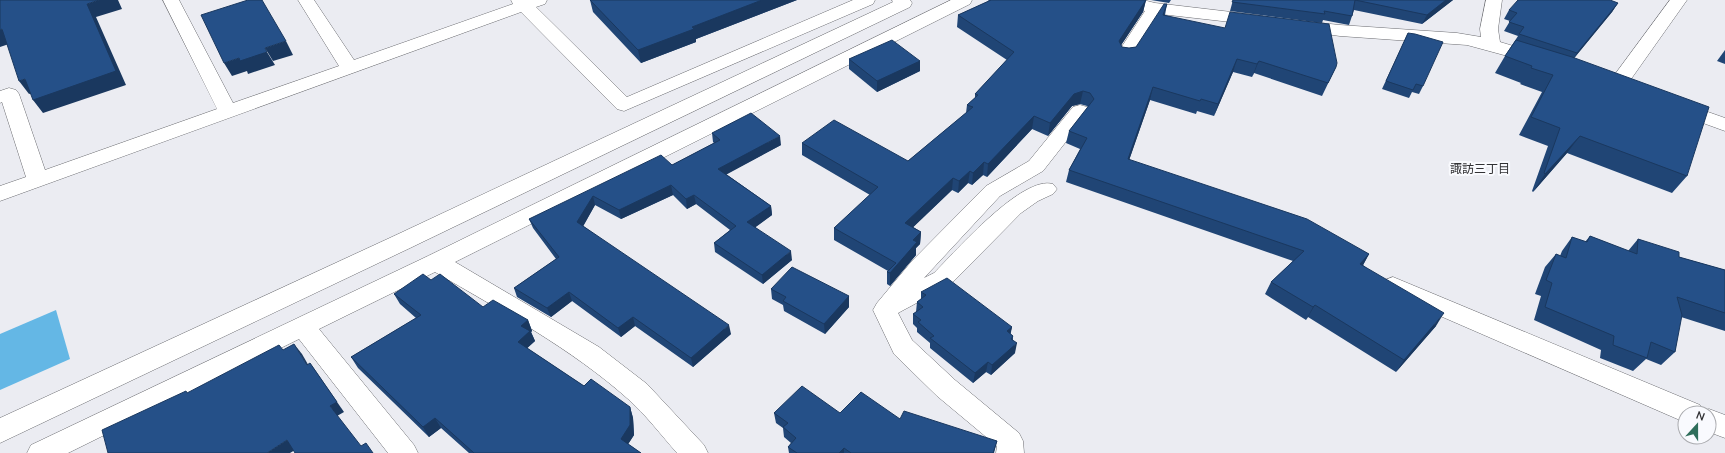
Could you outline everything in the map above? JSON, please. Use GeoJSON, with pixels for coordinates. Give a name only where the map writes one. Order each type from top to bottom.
{"type":"FeatureCollection","features":[{"type":"Feature","properties":{"kind":"street"},"geometry":{"type":"LineString","coordinates":[[171,0],[228,112]]}},
{"type":"Feature","properties":{"kind":"street"},"geometry":{"type":"LineString","coordinates":[[306,0],[350,69]]}},
{"type":"Feature","properties":{"kind":"street"},"geometry":{"type":"LineString","coordinates":[[0,194],[350,69],[527,2],[624,105],[865,0]]}},
{"type":"Feature","properties":{"kind":"street"},"geometry":{"type":"LineString","coordinates":[[0,431],[381,252],[904,3],[900,0]]}},
{"type":"Feature","properties":{"kind":"street"},"geometry":{"type":"LineString","coordinates":[[1121,0],[1155,8],[1327,30],[1458,38],[1491,44],[1550,63]]}},
{"type":"Feature","properties":{"kind":"street"},"geometry":{"type":"LineString","coordinates":[[1491,44],[1489,29],[1494,0]]}},
{"type":"Feature","properties":{"kind":"street"},"geometry":{"type":"LineString","coordinates":[[1617,85],[1679,0]]}},
{"type":"Feature","properties":{"kind":"street"},"geometry":{"type":"LineString","coordinates":[[40,453],[77,446],[302,326],[436,262],[960,1]]}},
{"type":"Feature","properties":{"kind":"street"},"geometry":{"type":"LineString","coordinates":[[1126,54],[1155,8]]}},
{"type":"Feature","properties":{"kind":"street"},"geometry":{"type":"LineString","coordinates":[[0,97],[9,94],[38,180]]}},
{"type":"Feature","properties":{"kind":"street"},"geometry":{"type":"LineString","coordinates":[[1660,101],[1725,125]]}},
{"type":"Feature","properties":{"kind":"street"},"geometry":{"type":"LineString","coordinates":[[885,310],[920,267],[993,191],[1036,166],[1080,111]]}},
{"type":"Feature","properties":{"kind":"street"},"geometry":{"type":"LineString","coordinates":[[885,310],[942,279],[1013,208],[1030,196],[1046,188]]}},
{"type":"Feature","properties":{"kind":"street"},"geometry":{"type":"LineString","coordinates":[[436,262],[489,292],[590,354],[638,392],[693,453]]}},
{"type":"Feature","properties":{"kind":"street"},"geometry":{"type":"LineString","coordinates":[[1393,286],[1677,407]]}},
{"type":"Feature","properties":{"kind":"street"},"geometry":{"type":"LineString","coordinates":[[885,310],[903,347],[946,388],[1010,441],[1010,453]]}},
{"type":"Feature","properties":{"kind":"street"},"geometry":{"type":"LineString","coordinates":[[302,326],[404,453]]}},
{"type":"Feature","properties":{"kind":"water"},"geometry":{"type":"Polygon","coordinates":[[[56,310],[70,359],[0,390],[0,334],[56,310]]]}},
{"type":"Feature","properties":{"kind":"building"},"geometry":{"type":"Polygon","coordinates":[[[0,0],[99,0],[87,4],[116,71],[33,100],[25,79],[19,81],[2,29],[0,30],[0,0]]]}},
{"type":"Feature","properties":{"kind":"building"},"geometry":{"type":"Polygon","coordinates":[[[248,0],[262,0],[286,41],[265,48],[267,52],[240,61],[239,58],[224,63],[201,15],[248,0]]]}},
{"type":"Feature","properties":{"kind":"building"},"geometry":{"type":"Polygon","coordinates":[[[590,0],[762,0],[692,27],[694,29],[638,50],[590,0]]]}},
{"type":"Feature","properties":{"kind":"building"},"geometry":{"type":"Polygon","coordinates":[[[991,0],[1146,0],[1119,41],[1122,47],[1129,48],[1136,47],[1164,4],[1167,4],[1163,15],[1225,28],[1230,12],[1329,24],[1337,63],[1328,83],[1259,61],[1257,64],[1237,59],[1218,104],[1201,99],[1200,101],[1153,87],[1128,159],[1307,219],[1369,254],[1360,264],[1444,313],[1404,360],[1315,305],[1313,307],[1271,282],[1304,251],[1069,170],[1087,138],[1069,131],[1094,99],[1090,93],[1083,91],[1074,94],[1050,123],[1034,116],[988,164],[984,162],[973,173],[970,171],[959,181],[953,178],[905,223],[921,232],[913,240],[917,242],[890,273],[887,272],[896,263],[834,228],[878,187],[802,143],[834,120],[908,161],[973,107],[967,105],[978,95],[975,94],[1014,52],[958,15],[991,0]]]}},
{"type":"Feature","properties":{"kind":"building"},"geometry":{"type":"Polygon","coordinates":[[[1233,0],[1355,0],[1352,16],[1324,11],[1325,14],[1232,2],[1233,0]]]}},
{"type":"Feature","properties":{"kind":"building"},"geometry":{"type":"Polygon","coordinates":[[[1355,0],[1446,0],[1427,15],[1355,0]]]}},
{"type":"Feature","properties":{"kind":"building"},"geometry":{"type":"Polygon","coordinates":[[[1518,0],[1610,0],[1618,3],[1577,53],[1519,34],[1524,27],[1509,22],[1517,13],[1509,10],[1518,0]]]}},
{"type":"Feature","properties":{"kind":"building"},"geometry":{"type":"Polygon","coordinates":[[[1408,33],[1443,42],[1423,86],[1416,84],[1413,90],[1386,81],[1408,33]]]}},
{"type":"Feature","properties":{"kind":"building"},"geometry":{"type":"Polygon","coordinates":[[[892,40],[920,61],[877,81],[849,59],[892,40]]]}},
{"type":"Feature","properties":{"kind":"building"},"geometry":{"type":"Polygon","coordinates":[[[1516,40],[1572,57],[1709,107],[1687,176],[1580,136],[1545,174],[1544,173],[1560,128],[1531,117],[1553,75],[1531,68],[1532,66],[1505,56],[1516,40]]]}},
{"type":"Feature","properties":{"kind":"building"},"geometry":{"type":"Polygon","coordinates":[[[751,113],[780,136],[718,169],[771,206],[747,222],[791,251],[762,275],[714,243],[736,226],[694,195],[686,199],[671,185],[619,210],[593,196],[577,222],[729,325],[691,358],[633,317],[618,328],[569,292],[547,308],[514,288],[559,257],[529,219],[661,155],[672,165],[720,140],[712,133],[751,113]]]}},
{"type":"Feature","properties":{"kind":"building"},"geometry":{"type":"Polygon","coordinates":[[[1590,236],[1637,254],[1638,239],[1679,252],[1679,257],[1725,270],[1725,313],[1677,297],[1682,315],[1675,352],[1651,342],[1647,358],[1613,345],[1614,336],[1545,307],[1552,283],[1546,280],[1556,254],[1566,258],[1572,237],[1587,242],[1590,236]]]}},
{"type":"Feature","properties":{"kind":"building"},"geometry":{"type":"Polygon","coordinates":[[[792,267],[849,296],[824,324],[783,301],[786,297],[771,289],[792,267]]]}},
{"type":"Feature","properties":{"kind":"building"},"geometry":{"type":"Polygon","coordinates":[[[423,274],[431,280],[440,274],[483,307],[493,300],[528,320],[521,326],[530,331],[518,342],[584,386],[591,379],[630,407],[630,425],[621,439],[641,453],[474,453],[435,418],[423,427],[351,357],[421,315],[394,294],[423,274]]]}},
{"type":"Feature","properties":{"kind":"building"},"geometry":{"type":"Polygon","coordinates":[[[947,278],[1012,327],[1007,331],[1013,336],[1011,339],[1017,343],[992,365],[988,362],[975,373],[930,338],[934,336],[918,322],[921,320],[913,314],[923,307],[917,302],[926,295],[921,292],[947,278]]]}},
{"type":"Feature","properties":{"kind":"building"},"geometry":{"type":"Polygon","coordinates":[[[294,344],[307,365],[310,363],[337,402],[330,406],[361,446],[366,443],[373,453],[295,453],[287,440],[267,453],[108,453],[102,430],[186,391],[187,393],[279,345],[283,350],[294,344]]]}},
{"type":"Feature","properties":{"kind":"building"},"geometry":{"type":"Polygon","coordinates":[[[802,386],[840,413],[861,392],[900,419],[904,411],[997,441],[993,453],[851,453],[844,448],[839,453],[797,453],[788,447],[796,438],[783,427],[788,423],[774,413],[802,386]]]}},
{"type":"Feature","properties":{"kind":"district","name":"諏訪三丁目"},"geometry":{"type":"Point","coordinates":[1480,168]}}]}
